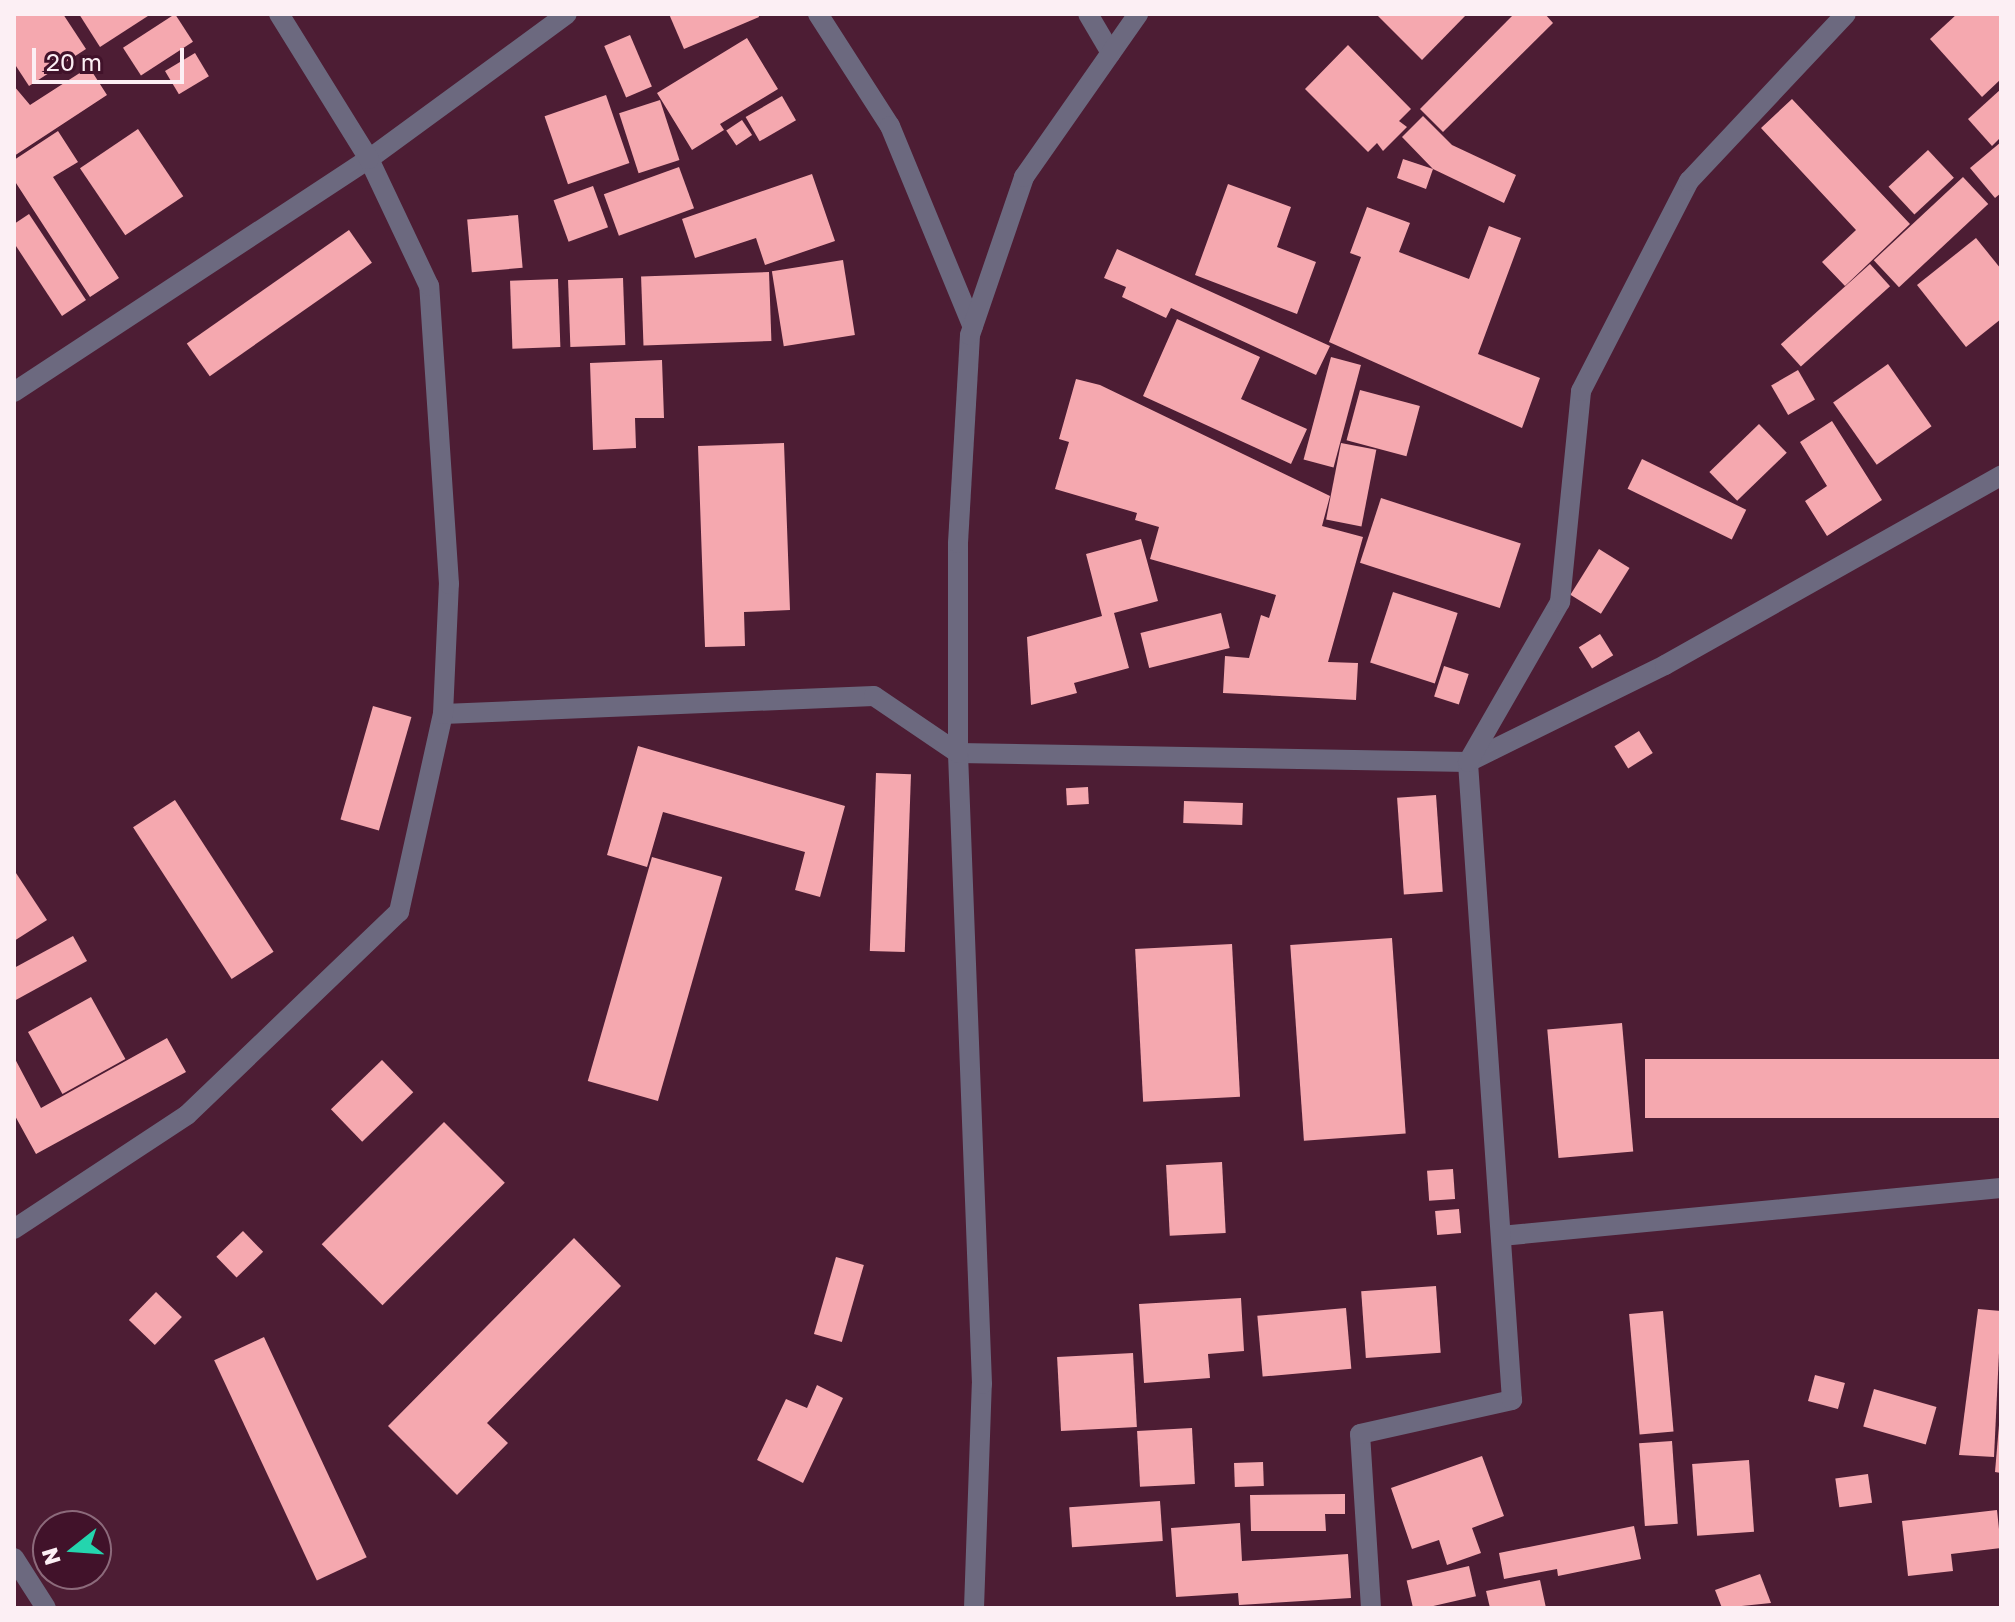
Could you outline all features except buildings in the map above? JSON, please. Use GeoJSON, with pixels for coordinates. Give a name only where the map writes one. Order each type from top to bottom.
{"type":"FeatureCollection","features":[{"type":"Feature","properties":{"kind":"street"},"geometry":{"type":"LineString","coordinates":[[14,1229],[187,1115],[399,912],[443,714],[449,584],[429,286],[369,159],[279,14]]}},
{"type":"Feature","properties":{"kind":"street"},"geometry":{"type":"LineString","coordinates":[[14,392],[369,159],[567,14]]}},
{"type":"Feature","properties":{"kind":"street"},"geometry":{"type":"LineString","coordinates":[[818,14],[890,126],[973,327]]}},
{"type":"Feature","properties":{"kind":"street"},"geometry":{"type":"LineString","coordinates":[[1088,14],[1111,53]]}},
{"type":"Feature","properties":{"kind":"street"},"geometry":{"type":"LineString","coordinates":[[974,1608],[982,1384],[958,753],[958,543],[973,327],[1024,177],[1138,14]]}},
{"type":"Feature","properties":{"kind":"street"},"geometry":{"type":"LineString","coordinates":[[1371,1608],[1360,1434],[1512,1400],[1468,762],[1560,602],[1581,391],[1689,181],[1846,14]]}},
{"type":"Feature","properties":{"kind":"street"},"geometry":{"type":"LineString","coordinates":[[443,714],[874,696],[958,753],[1468,762],[1665,665],[2001,476]]}},
{"type":"Feature","properties":{"kind":"street"},"geometry":{"type":"LineString","coordinates":[[1501,1236],[2001,1188]]}},
{"type":"Feature","properties":{"kind":"street"},"geometry":{"type":"LineString","coordinates":[[14,1558],[46,1608]]}}]}
